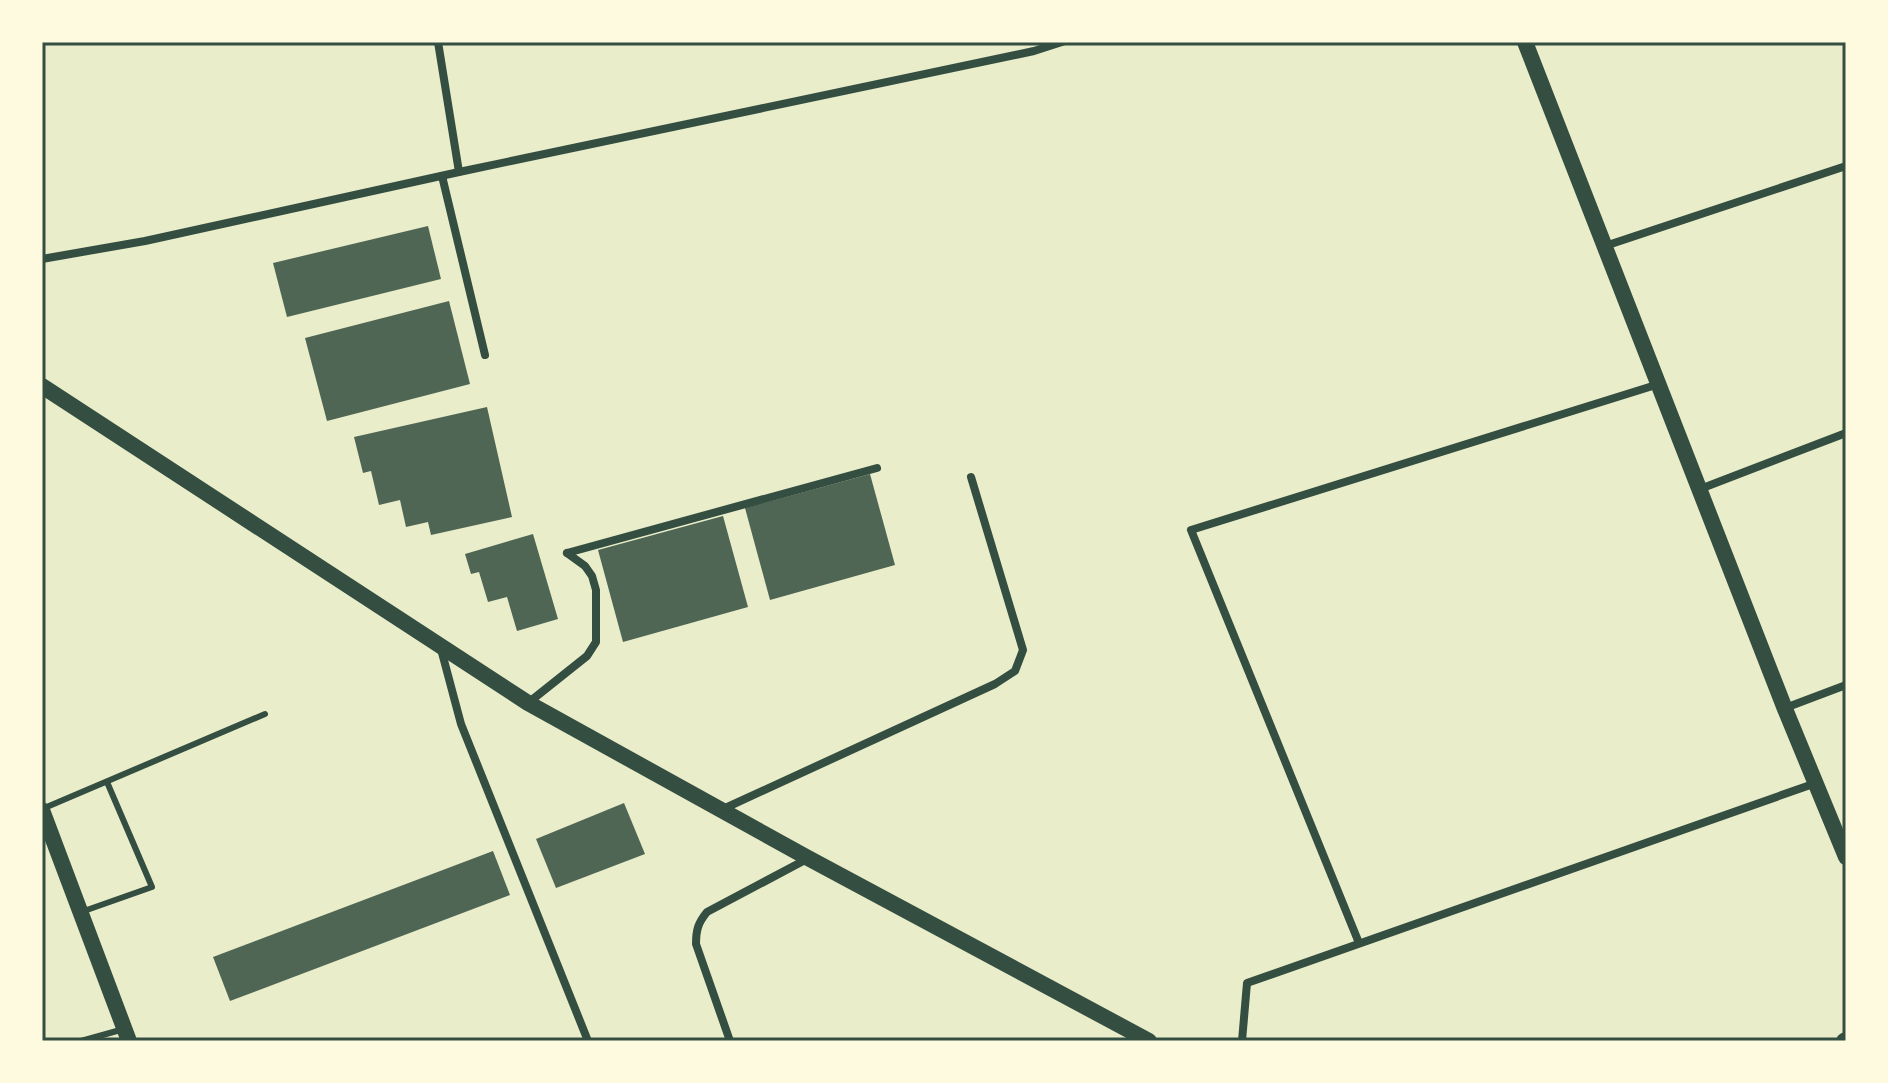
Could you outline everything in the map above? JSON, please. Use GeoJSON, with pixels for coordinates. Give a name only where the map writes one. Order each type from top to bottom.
{"type":"FeatureCollection","features":[{"type":"Feature","properties":{"kind":"main road"},"geometry":{"type":"LineString","coordinates":[[1525,42],[1785,709],[1846,857]]}},
{"type":"Feature","properties":{"kind":"main road"},"geometry":{"type":"LineString","coordinates":[[42,386],[528,703],[1149,1041]]}},
{"type":"Feature","properties":{"kind":"main road"},"geometry":{"type":"LineString","coordinates":[[42,809],[126,1035]]}},
{"type":"Feature","properties":{"kind":"street"},"geometry":{"type":"LineString","coordinates":[[438,42],[459,172]]}},
{"type":"Feature","properties":{"kind":"street"},"geometry":{"type":"LineString","coordinates":[[42,259],[145,241],[1019,54],[1062,42]]}},
{"type":"Feature","properties":{"kind":"street"},"geometry":{"type":"LineString","coordinates":[[1605,246],[1846,166]]}},
{"type":"Feature","properties":{"kind":"street"},"geometry":{"type":"LineString","coordinates":[[442,176],[485,355]]}},
{"type":"Feature","properties":{"kind":"street"},"geometry":{"type":"LineString","coordinates":[[1359,943],[1191,530],[1659,384]]}},
{"type":"Feature","properties":{"kind":"street"},"geometry":{"type":"LineString","coordinates":[[1700,489],[1846,433]]}},
{"type":"Feature","properties":{"kind":"street"},"geometry":{"type":"LineString","coordinates":[[528,703],[587,656],[596,642],[596,590],[592,576],[585,566],[567,553],[877,468]]}},
{"type":"Feature","properties":{"kind":"street"},"geometry":{"type":"LineString","coordinates":[[722,809],[995,684],[1015,671],[1023,650],[971,477]]}},
{"type":"Feature","properties":{"kind":"street"},"geometry":{"type":"LineString","coordinates":[[440,646],[461,724],[588,1041]]}},
{"type":"Feature","properties":{"kind":"street"},"geometry":{"type":"LineString","coordinates":[[1785,709],[1846,685]]}},
{"type":"Feature","properties":{"kind":"street"},"geometry":{"type":"LineString","coordinates":[[1242,1041],[1247,983],[1816,783]]}},
{"type":"Feature","properties":{"kind":"street"},"geometry":{"type":"LineString","coordinates":[[730,1041],[696,944],[699,922],[707,912],[808,858]]}},
{"type":"Feature","properties":{"kind":"lane"},"geometry":{"type":"LineString","coordinates":[[42,809],[265,714]]}},
{"type":"Feature","properties":{"kind":"lane"},"geometry":{"type":"LineString","coordinates":[[81,913],[152,887],[107,782]]}},
{"type":"Feature","properties":{"kind":"lane"},"geometry":{"type":"LineString","coordinates":[[81,1041],[126,1035]]}},
{"type":"Feature","properties":{"kind":"building"},"geometry":{"type":"Polygon","coordinates":[[[428,226],[441,279],[287,317],[273,263],[428,226]]]}},
{"type":"Feature","properties":{"kind":"building"},"geometry":{"type":"Polygon","coordinates":[[[449,301],[470,384],[327,421],[305,338],[449,301]]]}},
{"type":"Feature","properties":{"kind":"building"},"geometry":{"type":"Polygon","coordinates":[[[487,407],[512,517],[431,535],[428,522],[406,527],[400,500],[379,505],[371,471],[363,473],[354,437],[487,407]]]}},
{"type":"Feature","properties":{"kind":"building"},"geometry":{"type":"Polygon","coordinates":[[[870,474],[895,565],[770,600],[745,508],[870,474]]]}},
{"type":"Feature","properties":{"kind":"building"},"geometry":{"type":"Polygon","coordinates":[[[723,516],[748,607],[623,642],[598,550],[723,516]]]}},
{"type":"Feature","properties":{"kind":"building"},"geometry":{"type":"Polygon","coordinates":[[[533,534],[558,619],[517,631],[507,597],[488,602],[479,572],[471,574],[465,554],[533,534]]]}},
{"type":"Feature","properties":{"kind":"building"},"geometry":{"type":"Polygon","coordinates":[[[624,803],[645,854],[556,888],[536,839],[624,803]]]}},
{"type":"Feature","properties":{"kind":"building"},"geometry":{"type":"Polygon","coordinates":[[[493,851],[510,895],[230,1001],[213,957],[493,851]]]}}]}
